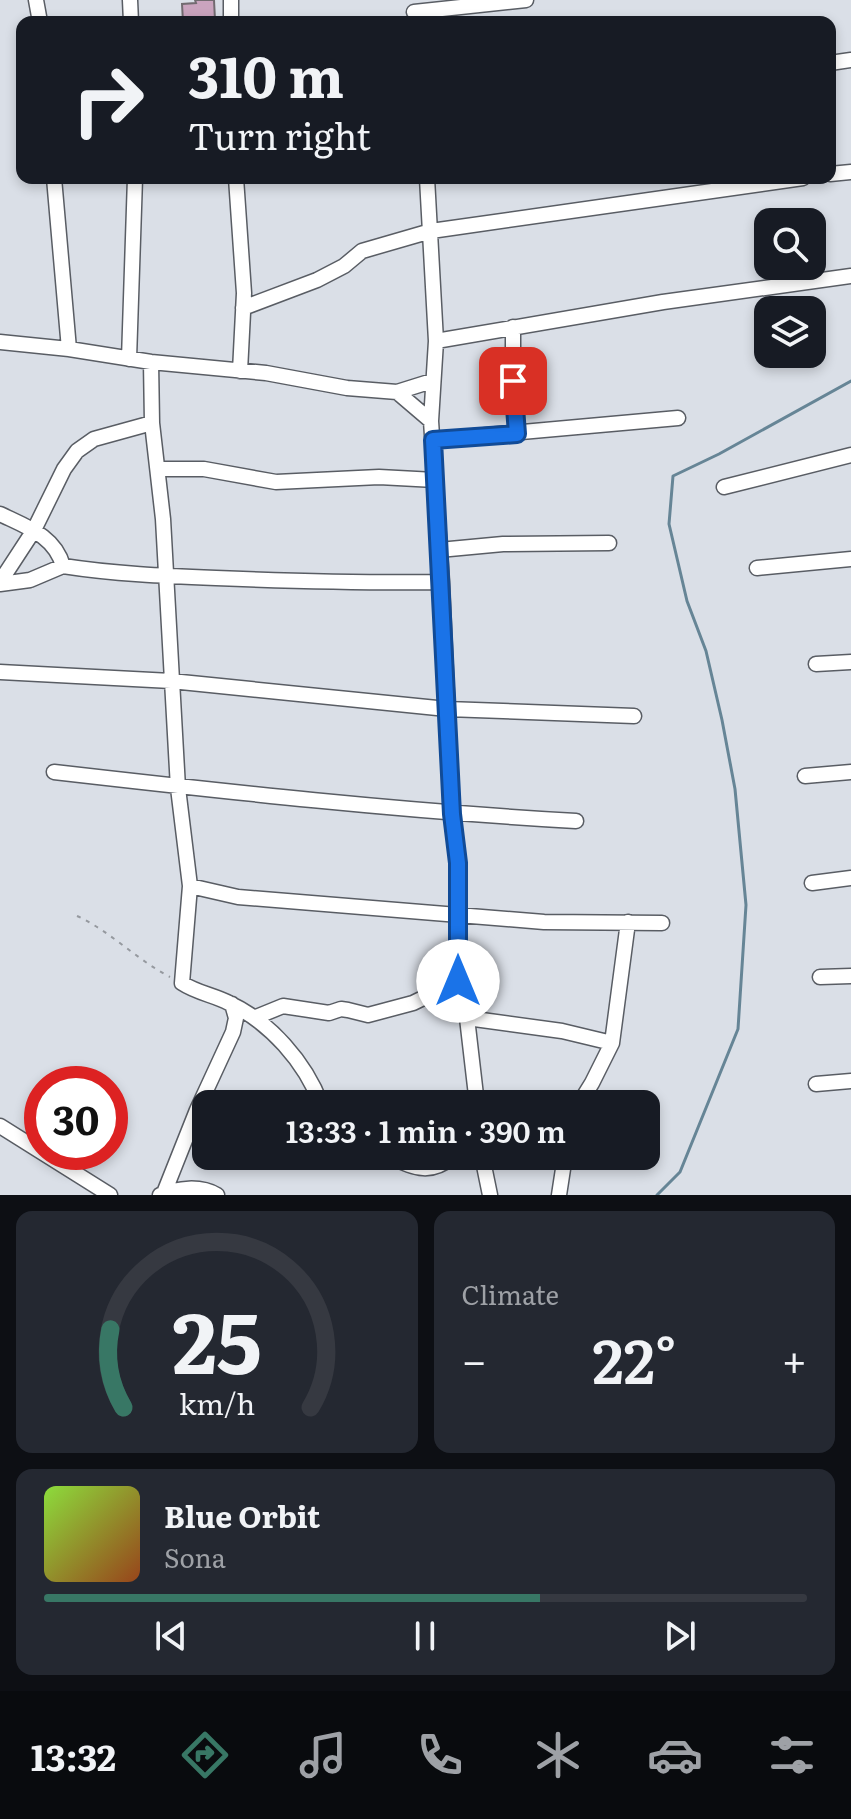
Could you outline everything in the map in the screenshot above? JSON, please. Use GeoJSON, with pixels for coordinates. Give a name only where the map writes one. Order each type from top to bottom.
{"type":"FeatureCollection","features":[{"type":"Feature","properties":{"kind":"street"},"geometry":{"type":"LineString","coordinates":[[414,11],[526,0]]}},
{"type":"Feature","properties":{"kind":"street"},"geometry":{"type":"LineString","coordinates":[[55,184],[69,349]]}},
{"type":"Feature","properties":{"kind":"street"},"geometry":{"type":"LineString","coordinates":[[129,359],[135,184]]}},
{"type":"Feature","properties":{"kind":"street"},"geometry":{"type":"LineString","coordinates":[[236,184],[243,308],[240,371]]}},
{"type":"Feature","properties":{"kind":"street"},"geometry":{"type":"LineString","coordinates":[[427,184],[436,341],[431,421],[452,814],[458,863],[458,981],[467,1018],[475,1090]]}},
{"type":"Feature","properties":{"kind":"street"},"geometry":{"type":"LineString","coordinates":[[243,308],[317,280],[344,266],[362,251],[431,231],[761,184]]}},
{"type":"Feature","properties":{"kind":"street"},"geometry":{"type":"LineString","coordinates":[[436,341],[663,302],[851,276]]}},
{"type":"Feature","properties":{"kind":"street"},"geometry":{"type":"LineString","coordinates":[[513,327],[517,434]]}},
{"type":"Feature","properties":{"kind":"street"},"geometry":{"type":"LineString","coordinates":[[0,342],[240,371],[347,388],[397,392],[432,381]]}},
{"type":"Feature","properties":{"kind":"street"},"geometry":{"type":"LineString","coordinates":[[151,362],[152,423],[166,576],[178,788],[190,886],[182,983],[256,1017],[274,1032],[307,1074],[314,1090]]}},
{"type":"Feature","properties":{"kind":"street"},"geometry":{"type":"LineString","coordinates":[[397,392],[431,421]]}},
{"type":"Feature","properties":{"kind":"street"},"geometry":{"type":"LineString","coordinates":[[433,440],[678,418]]}},
{"type":"Feature","properties":{"kind":"street"},"geometry":{"type":"LineString","coordinates":[[0,583],[34,530],[64,469],[77,451],[94,439],[152,423]]}},
{"type":"Feature","properties":{"kind":"street"},"geometry":{"type":"LineString","coordinates":[[724,487],[851,455]]}},
{"type":"Feature","properties":{"kind":"street"},"geometry":{"type":"LineString","coordinates":[[158,469],[204,469],[276,482],[379,477],[435,480]]}},
{"type":"Feature","properties":{"kind":"street"},"geometry":{"type":"LineString","coordinates":[[0,514],[34,530],[59,551],[63,566]]}},
{"type":"Feature","properties":{"kind":"street"},"geometry":{"type":"LineString","coordinates":[[439,550],[503,544],[609,543]]}},
{"type":"Feature","properties":{"kind":"street"},"geometry":{"type":"LineString","coordinates":[[757,568],[851,559]]}},
{"type":"Feature","properties":{"kind":"street"},"geometry":{"type":"LineString","coordinates":[[0,583],[30,580],[63,566],[166,576],[322,583],[442,582]]}},
{"type":"Feature","properties":{"kind":"street"},"geometry":{"type":"LineString","coordinates":[[816,664],[851,662]]}},
{"type":"Feature","properties":{"kind":"street"},"geometry":{"type":"LineString","coordinates":[[0,672],[171,681],[447,709],[634,716]]}},
{"type":"Feature","properties":{"kind":"street"},"geometry":{"type":"LineString","coordinates":[[54,772],[178,788],[452,814],[576,821]]}},
{"type":"Feature","properties":{"kind":"street"},"geometry":{"type":"LineString","coordinates":[[805,776],[851,772]]}},
{"type":"Feature","properties":{"kind":"street"},"geometry":{"type":"LineString","coordinates":[[812,883],[851,878]]}},
{"type":"Feature","properties":{"kind":"street"},"geometry":{"type":"LineString","coordinates":[[190,886],[238,897],[544,922],[662,923]]}},
{"type":"Feature","properties":{"kind":"street"},"geometry":{"type":"LineString","coordinates":[[588,1090],[612,1043],[628,922]]}},
{"type":"Feature","properties":{"kind":"street"},"geometry":{"type":"LineString","coordinates":[[820,977],[851,976]]}},
{"type":"Feature","properties":{"kind":"street"},"geometry":{"type":"LineString","coordinates":[[256,1017],[283,1006],[329,1013],[341,1009],[368,1015],[413,1003],[458,981]]}},
{"type":"Feature","properties":{"kind":"street"},"geometry":{"type":"LineString","coordinates":[[162,1194],[233,1032],[236,1018],[232,1004]]}},
{"type":"Feature","properties":{"kind":"street"},"geometry":{"type":"LineString","coordinates":[[467,1018],[562,1031],[612,1043]]}},
{"type":"Feature","properties":{"kind":"street"},"geometry":{"type":"LineString","coordinates":[[816,1084],[851,1081]]}},
{"type":"Feature","properties":{"kind":"street"},"geometry":{"type":"LineString","coordinates":[[0,1126],[110,1195]]}},
{"type":"Feature","properties":{"kind":"street"},"geometry":{"type":"LineString","coordinates":[[485,1170],[490,1195]]}},
{"type":"Feature","properties":{"kind":"street"},"geometry":{"type":"LineString","coordinates":[[559,1195],[563,1170]]}},
{"type":"Feature","properties":{"kind":"street"},"geometry":{"type":"LineString","coordinates":[[162,1194],[196,1188],[217,1195]]}},
{"type":"Feature","properties":{"kind":"path"},"geometry":{"type":"LineString","coordinates":[[77,916],[150,966],[182,983]]}},
{"type":"Feature","properties":{"kind":"building"},"geometry":{"type":"Polygon","coordinates":[[[195,0],[214,0],[215,16],[183,16],[182,4],[196,3],[195,0]]]}},
{"type":"Feature","properties":{"kind":"waterway"},"geometry":{"type":"LineString","coordinates":[[657,1195],[680,1172],[738,1029],[746,905],[735,789],[722,720],[706,651],[687,601],[669,524],[673,476],[851,381]]}},
{"type":"Feature","properties":{"kind":"route"},"geometry":{"type":"LineString","coordinates":[[458,981],[458,863],[452,814],[433,440],[517,434],[513,381]]}}]}
